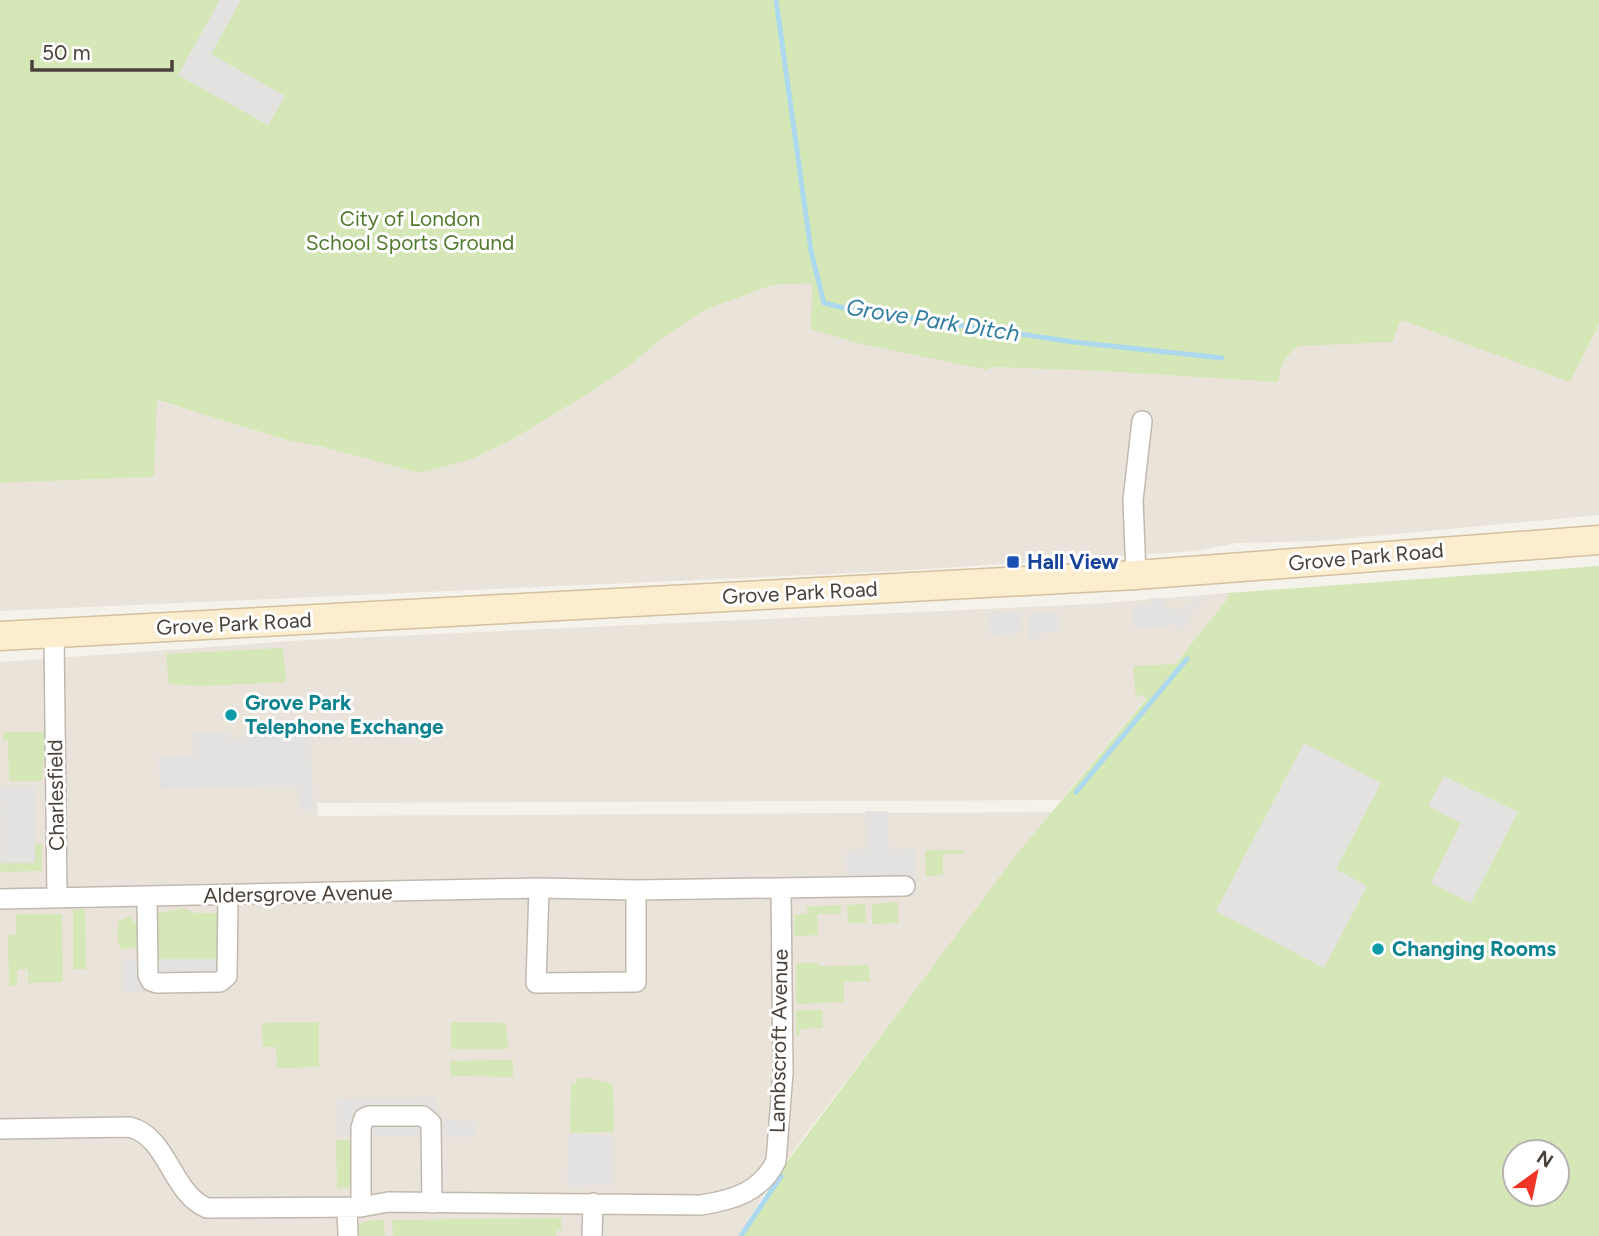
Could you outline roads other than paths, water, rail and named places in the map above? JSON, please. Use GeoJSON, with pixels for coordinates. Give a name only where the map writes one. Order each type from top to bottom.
{"type":"FeatureCollection","features":[{"type":"Feature","properties":{"kind":"main road","name":"Grove Park Road"},"geometry":{"type":"LineString","coordinates":[[0,636],[1136,575],[1599,540]]}},
{"type":"Feature","properties":{"kind":"street"},"geometry":{"type":"LineString","coordinates":[[1136,575],[1133,500],[1142,421]]}},
{"type":"Feature","properties":{"kind":"street","name":"Charlesfield"},"geometry":{"type":"LineString","coordinates":[[54,634],[57,898]]}},
{"type":"Feature","properties":{"kind":"street","name":"Aldersgrove Avenue"},"geometry":{"type":"LineString","coordinates":[[57,898],[539,888],[636,890],[905,886]]}},
{"type":"Feature","properties":{"kind":"street"},"geometry":{"type":"LineString","coordinates":[[539,888],[536,983],[636,982],[636,890]]}},
{"type":"Feature","properties":{"kind":"street","name":"Lambscroft Avenue"},"geometry":{"type":"LineString","coordinates":[[0,1129],[138,1129],[155,1143],[190,1196],[207,1208],[354,1207],[388,1202],[701,1205],[744,1195],[770,1174],[776,1161],[782,1083],[781,889]]}},
{"type":"Feature","properties":{"kind":"street"},"geometry":{"type":"LineString","coordinates":[[147,897],[148,975],[151,981],[220,982],[227,976],[228,895]]}},
{"type":"Feature","properties":{"kind":"street"},"geometry":{"type":"LineString","coordinates":[[0,899],[57,898]]}},
{"type":"Feature","properties":{"kind":"street"},"geometry":{"type":"LineString","coordinates":[[348,1236],[354,1207],[361,1128],[364,1118],[369,1116],[423,1116],[431,1123],[432,1203]]}},
{"type":"Feature","properties":{"kind":"street"},"geometry":{"type":"LineString","coordinates":[[593,1203],[593,1236]]}},
{"type":"Feature","properties":{"kind":"waterway","name":"Grove Park Ditch"},"geometry":{"type":"LineString","coordinates":[[776,0],[811,251],[824,303],[848,309],[1074,342],[1222,358]]}},
{"type":"Feature","properties":{"kind":"waterway","name":"Grove Park Ditch"},"geometry":{"type":"LineString","coordinates":[[1076,792],[1187,659]]}},
{"type":"Feature","properties":{"kind":"waterway","name":"Grove Park Ditch"},"geometry":{"type":"LineString","coordinates":[[741,1236],[781,1176]]}},
{"type":"Feature","properties":{"kind":"place","name":"Hall View"},"geometry":{"type":"Point","coordinates":[1013,562]}},
{"type":"Feature","properties":{"kind":"place","name":"Grove Park Telephone Exchange"},"geometry":{"type":"Point","coordinates":[231,715]}},
{"type":"Feature","properties":{"kind":"place","name":"Changing Rooms"},"geometry":{"type":"Point","coordinates":[1378,949]}},
{"type":"Feature","properties":{"kind":"park label","name":"City of London School Sports Ground"},"geometry":{"type":"Point","coordinates":[410,231]}}]}
